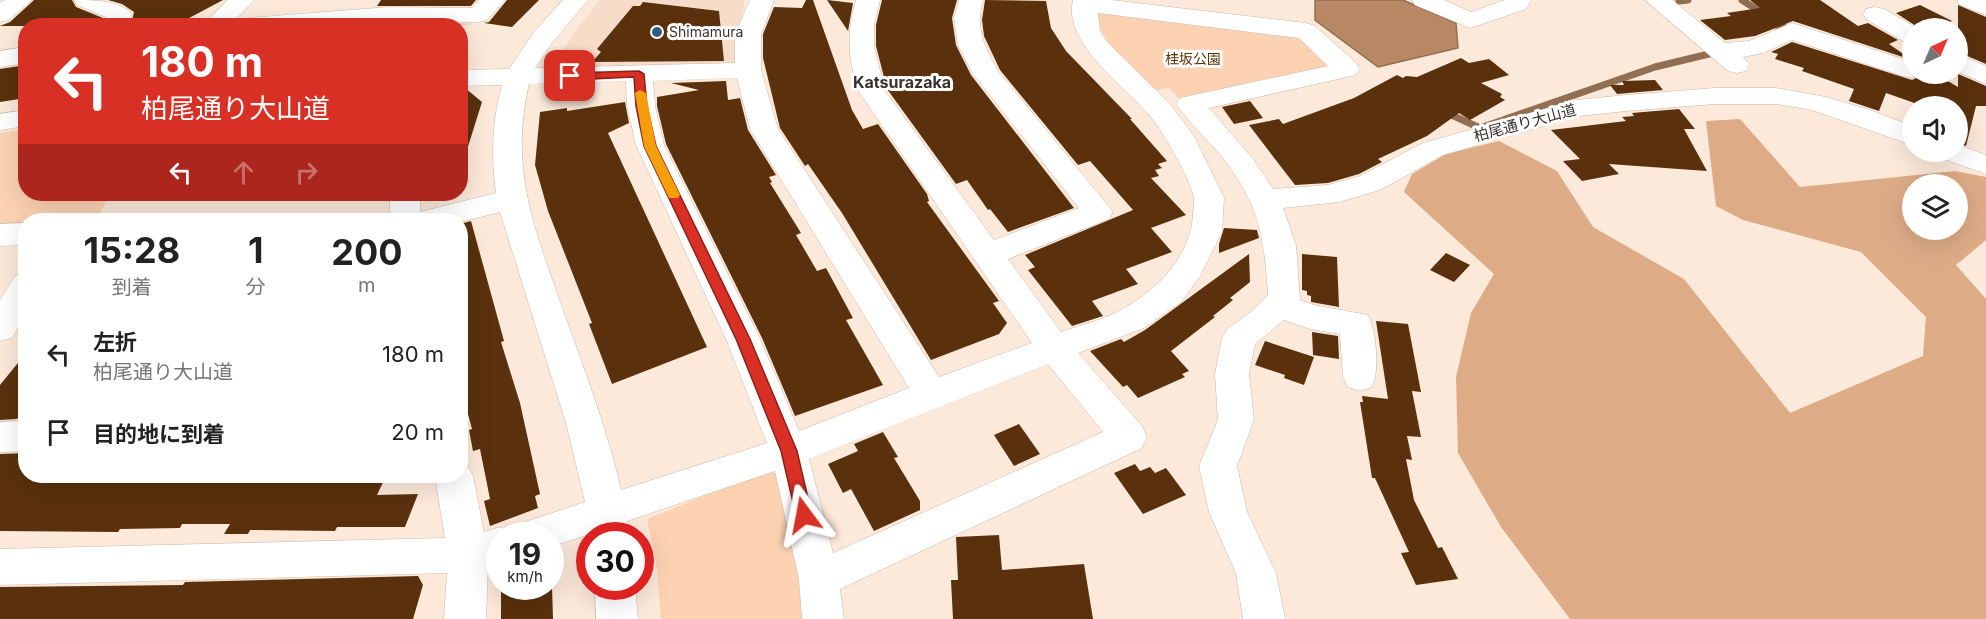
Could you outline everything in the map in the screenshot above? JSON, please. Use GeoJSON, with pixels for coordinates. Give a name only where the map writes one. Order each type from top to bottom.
{"type":"FeatureCollection","features":[{"type":"Feature","properties":{"kind":"street"},"geometry":{"type":"LineString","coordinates":[[0,15],[20,0]]}},
{"type":"Feature","properties":{"kind":"street"},"geometry":{"type":"LineString","coordinates":[[86,0],[120,14],[118,18]]}},
{"type":"Feature","properties":{"kind":"street"},"geometry":{"type":"LineString","coordinates":[[223,18],[242,0]]}},
{"type":"Feature","properties":{"kind":"street"},"geometry":{"type":"LineString","coordinates":[[256,18],[274,0]]}},
{"type":"Feature","properties":{"kind":"street"},"geometry":{"type":"LineString","coordinates":[[305,18],[394,7],[478,15],[493,0]]}},
{"type":"Feature","properties":{"kind":"street"},"geometry":{"type":"LineString","coordinates":[[576,0],[552,27],[518,78],[507,132],[506,160],[510,200],[585,424],[609,522]]}},
{"type":"Feature","properties":{"kind":"street"},"geometry":{"type":"LineString","coordinates":[[762,0],[748,34],[748,70],[764,129],[931,394]]}},
{"type":"Feature","properties":{"kind":"street"},"geometry":{"type":"LineString","coordinates":[[819,579],[1129,437],[1055,349],[872,92],[864,68],[859,39],[862,17],[868,0]]}},
{"type":"Feature","properties":{"kind":"street"},"geometry":{"type":"LineString","coordinates":[[971,0],[966,18],[971,45],[986,74],[1098,212],[987,255]]}},
{"type":"Feature","properties":{"kind":"street"},"geometry":{"type":"LineString","coordinates":[[1424,0],[1470,21],[1517,3],[1519,0]]}},
{"type":"Feature","properties":{"kind":"street"},"geometry":{"type":"LineString","coordinates":[[1657,0],[1776,96]]}},
{"type":"Feature","properties":{"kind":"street"},"geometry":{"type":"LineString","coordinates":[[1969,0],[1986,8]]}},
{"type":"Feature","properties":{"kind":"street"},"geometry":{"type":"LineString","coordinates":[[614,522],[931,394],[1132,319],[1169,294],[1189,268],[1207,232],[1209,198],[1180,136],[1160,110],[1097,46],[1087,31],[1085,2],[1306,32],[1347,69],[1190,104],[1232,149],[1265,200],[1279,238],[1285,298],[1263,321],[1239,338],[1232,374],[1236,420],[1218,466],[1228,512],[1256,573],[1264,619]]}},
{"type":"Feature","properties":{"kind":"street"},"geometry":{"type":"LineString","coordinates":[[1875,14],[1902,30]]}},
{"type":"Feature","properties":{"kind":"street"},"geometry":{"type":"LineString","coordinates":[[1720,51],[1754,48],[1792,31],[1902,67]]}},
{"type":"Feature","properties":{"kind":"street"},"geometry":{"type":"LineString","coordinates":[[0,59],[18,56]]}},
{"type":"Feature","properties":{"kind":"street"},"geometry":{"type":"LineString","coordinates":[[1968,68],[1986,76]]}},
{"type":"Feature","properties":{"kind":"street"},"geometry":{"type":"LineString","coordinates":[[468,78],[748,70]]}},
{"type":"Feature","properties":{"kind":"street"},"geometry":{"type":"LineString","coordinates":[[639,74],[641,106],[650,146],[743,339],[789,451],[819,579],[824,619]]}},
{"type":"Feature","properties":{"kind":"street","name":"柏尾通り大山道"},"geometry":{"type":"LineString","coordinates":[[1265,200],[1328,195],[1370,183],[1433,149],[1577,108],[1715,96],[1776,96],[1838,110],[1902,132]]}},
{"type":"Feature","properties":{"kind":"street"},"geometry":{"type":"LineString","coordinates":[[0,122],[18,119]]}},
{"type":"Feature","properties":{"kind":"street"},"geometry":{"type":"LineString","coordinates":[[1968,158],[1986,165]]}},
{"type":"Feature","properties":{"kind":"street"},"geometry":{"type":"LineString","coordinates":[[457,213],[510,200]]}},
{"type":"Feature","properties":{"kind":"street"},"geometry":{"type":"LineString","coordinates":[[0,235],[18,234]]}},
{"type":"Feature","properties":{"kind":"street"},"geometry":{"type":"LineString","coordinates":[[1,325],[18,297]]}},
{"type":"Feature","properties":{"kind":"street"},"geometry":{"type":"LineString","coordinates":[[1279,304],[1310,317],[1356,324],[1360,377]]}},
{"type":"Feature","properties":{"kind":"street"},"geometry":{"type":"LineString","coordinates":[[0,437],[18,436]]}},
{"type":"Feature","properties":{"kind":"street"},"geometry":{"type":"LineString","coordinates":[[457,483],[484,550],[465,619]]}},
{"type":"Feature","properties":{"kind":"street"},"geometry":{"type":"LineString","coordinates":[[0,567],[484,550]]}},
{"type":"Feature","properties":{"kind":"street"},"geometry":{"type":"LineString","coordinates":[[616,600],[617,619]]}},
{"type":"Feature","properties":{"kind":"shaded area","name":"Shimamura"},"geometry":{"type":"Polygon","coordinates":[[[600,0],[745,0],[737,39],[739,61],[732,67],[554,71],[552,67],[579,26],[600,0]]]}},
{"type":"Feature","properties":{"kind":"shaded area"},"geometry":{"type":"Polygon","coordinates":[[[1315,0],[1403,0],[1456,23],[1458,48],[1378,67],[1315,20],[1315,0]]]}},
{"type":"Feature","properties":{"kind":"shaded area"},"geometry":{"type":"Polygon","coordinates":[[[1740,119],[1800,187],[1902,176],[1902,240],[1968,240],[1968,174],[1926,174],[1955,171],[1986,177],[1986,240],[1956,265],[1986,299],[1986,619],[1570,619],[1501,527],[1458,453],[1456,377],[1471,313],[1494,274],[1404,192],[1412,174],[1446,154],[1499,141],[1557,171],[1593,227],[1684,279],[1790,413],[1923,356],[1926,317],[1861,252],[1743,220],[1716,206],[1706,121],[1740,119]]]}},
{"type":"Feature","properties":{"kind":"green space","name":"桂坂公園"},"geometry":{"type":"Polygon","coordinates":[[[1104,10],[1295,34],[1331,62],[1329,67],[1248,87],[1179,99],[1169,88],[1154,91],[1119,57],[1105,38],[1094,14],[1104,10]]]}},
{"type":"Feature","properties":{"kind":"green space"},"geometry":{"type":"Polygon","coordinates":[[[18,130],[18,201],[106,201],[100,213],[18,213],[18,225],[0,226],[0,133],[18,130]]]}},
{"type":"Feature","properties":{"kind":"green space"},"geometry":{"type":"Polygon","coordinates":[[[767,470],[784,478],[804,619],[661,619],[654,553],[654,522],[648,522],[647,519],[767,470]]]}},
{"type":"Feature","properties":{"kind":"building"},"geometry":{"type":"Polygon","coordinates":[[[34,0],[72,0],[76,7],[103,18],[18,18],[18,26],[0,26],[10,22],[34,0]]]}},
{"type":"Feature","properties":{"kind":"building"},"geometry":{"type":"Polygon","coordinates":[[[108,0],[223,0],[189,18],[133,18],[134,12],[122,4],[108,0]]]}},
{"type":"Feature","properties":{"kind":"building"},"geometry":{"type":"Polygon","coordinates":[[[381,0],[476,0],[471,6],[377,6],[381,0]]]}},
{"type":"Feature","properties":{"kind":"building"},"geometry":{"type":"Polygon","coordinates":[[[507,0],[539,0],[512,27],[484,23],[489,22],[507,0]]]}},
{"type":"Feature","properties":{"kind":"building"},"geometry":{"type":"Polygon","coordinates":[[[806,0],[813,0],[852,110],[863,129],[878,124],[927,194],[929,201],[927,202],[999,301],[993,303],[1007,323],[999,334],[931,360],[842,213],[808,164],[805,166],[780,128],[763,58],[763,34],[774,7],[802,8],[806,0]]]}},
{"type":"Feature","properties":{"kind":"building"},"geometry":{"type":"Polygon","coordinates":[[[827,0],[853,3],[848,31],[827,0]]]}},
{"type":"Feature","properties":{"kind":"building"},"geometry":{"type":"Polygon","coordinates":[[[882,0],[957,0],[952,18],[956,45],[971,75],[1074,208],[1008,232],[990,209],[988,210],[967,180],[956,184],[887,89],[876,46],[876,25],[882,0]]]}},
{"type":"Feature","properties":{"kind":"building"},"geometry":{"type":"Polygon","coordinates":[[[985,0],[1046,1],[1051,28],[1066,51],[1132,119],[1130,119],[1167,161],[1158,164],[1162,168],[1155,170],[1159,176],[1151,178],[1186,215],[1151,228],[1172,252],[1126,269],[1138,284],[1092,301],[1103,316],[1072,326],[1028,270],[1035,267],[1025,255],[1133,210],[1090,161],[1078,165],[1000,70],[984,36],[982,20],[985,0]]]}},
{"type":"Feature","properties":{"kind":"building"},"geometry":{"type":"Polygon","coordinates":[[[1750,0],[1820,0],[1858,26],[1868,23],[1898,40],[1889,44],[1902,53],[1902,57],[1793,21],[1755,36],[1725,40],[1700,20],[1731,16],[1727,13],[1760,8],[1750,0]]]}},
{"type":"Feature","properties":{"kind":"building","name":"Shimamura"},"geometry":{"type":"Polygon","coordinates":[[[643,2],[719,11],[724,61],[592,62],[601,52],[597,49],[633,6],[640,6],[643,2]]]}},
{"type":"Feature","properties":{"kind":"building"},"geometry":{"type":"Polygon","coordinates":[[[1920,5],[1946,18],[1904,18],[1896,13],[1920,5]]]}},
{"type":"Feature","properties":{"kind":"building"},"geometry":{"type":"Polygon","coordinates":[[[1958,5],[1986,17],[1986,64],[1968,56],[1968,18],[1958,18],[1958,5]]]}},
{"type":"Feature","properties":{"kind":"building"},"geometry":{"type":"Polygon","coordinates":[[[1792,42],[1902,77],[1902,84],[1953,84],[1958,87],[1958,84],[1968,84],[1968,78],[1986,86],[1986,106],[1976,106],[1968,138],[1968,96],[1902,96],[1902,99],[1886,93],[1879,111],[1849,101],[1854,89],[1802,71],[1804,68],[1775,59],[1778,54],[1771,52],[1792,42]]]}},
{"type":"Feature","properties":{"kind":"building"},"geometry":{"type":"Polygon","coordinates":[[[1461,58],[1469,63],[1489,59],[1509,75],[1481,83],[1502,94],[1500,97],[1505,100],[1470,120],[1459,113],[1427,136],[1378,159],[1382,162],[1359,174],[1328,183],[1295,185],[1249,125],[1279,119],[1283,124],[1354,98],[1397,75],[1403,78],[1417,77],[1461,58]]]}},
{"type":"Feature","properties":{"kind":"building"},"geometry":{"type":"Polygon","coordinates":[[[18,66],[18,99],[0,102],[0,69],[18,66]]]}},
{"type":"Feature","properties":{"kind":"building"},"geometry":{"type":"Polygon","coordinates":[[[1655,80],[1663,90],[1617,94],[1610,85],[1624,85],[1622,81],[1655,80]]]}},
{"type":"Feature","properties":{"kind":"building"},"geometry":{"type":"Polygon","coordinates":[[[726,81],[728,100],[740,98],[748,130],[776,175],[769,177],[772,182],[770,183],[801,233],[796,235],[817,271],[826,268],[853,318],[846,320],[883,385],[795,416],[762,338],[666,144],[657,106],[657,97],[699,90],[671,83],[726,81]]]}},
{"type":"Feature","properties":{"kind":"building"},"geometry":{"type":"Polygon","coordinates":[[[468,90],[482,102],[468,146],[468,90]]]}},
{"type":"Feature","properties":{"kind":"building"},"geometry":{"type":"Polygon","coordinates":[[[1250,101],[1263,118],[1234,124],[1222,107],[1250,101]]]}},
{"type":"Feature","properties":{"kind":"building"},"geometry":{"type":"Polygon","coordinates":[[[625,102],[629,123],[608,133],[707,347],[612,384],[589,324],[592,323],[548,211],[535,165],[540,112],[567,108],[567,111],[625,102]]]}},
{"type":"Feature","properties":{"kind":"building"},"geometry":{"type":"Polygon","coordinates":[[[1679,109],[1695,129],[1684,129],[1707,171],[1609,164],[1619,174],[1582,181],[1563,161],[1580,159],[1551,130],[1626,121],[1622,117],[1634,116],[1632,113],[1679,109]]]}},
{"type":"Feature","properties":{"kind":"building"},"geometry":{"type":"Polygon","coordinates":[[[471,221],[504,341],[501,342],[520,403],[540,494],[535,496],[538,508],[501,522],[489,522],[484,501],[490,499],[480,449],[473,451],[469,430],[472,429],[468,414],[468,222],[471,221]]]}},
{"type":"Feature","properties":{"kind":"building"},"geometry":{"type":"Polygon","coordinates":[[[1224,228],[1257,230],[1259,238],[1219,253],[1224,228]]]}},
{"type":"Feature","properties":{"kind":"building"},"geometry":{"type":"Polygon","coordinates":[[[1446,253],[1470,265],[1454,282],[1430,270],[1446,253]]]}},
{"type":"Feature","properties":{"kind":"building"},"geometry":{"type":"Polygon","coordinates":[[[1249,254],[1250,282],[1230,298],[1233,300],[1213,316],[1215,317],[1171,351],[1189,371],[1182,374],[1185,377],[1138,398],[1127,385],[1123,387],[1090,351],[1121,339],[1124,342],[1145,330],[1249,254]]]}},
{"type":"Feature","properties":{"kind":"building"},"geometry":{"type":"Polygon","coordinates":[[[1302,254],[1337,257],[1339,307],[1311,302],[1311,296],[1307,295],[1307,291],[1302,290],[1302,254]]]}},
{"type":"Feature","properties":{"kind":"building"},"geometry":{"type":"Polygon","coordinates":[[[1376,321],[1408,324],[1421,392],[1412,391],[1421,437],[1407,436],[1412,460],[1406,459],[1414,500],[1438,548],[1442,547],[1458,579],[1416,585],[1401,553],[1409,552],[1375,478],[1372,478],[1360,402],[1363,402],[1362,396],[1388,399],[1376,321]]]}},
{"type":"Feature","properties":{"kind":"building"},"geometry":{"type":"Polygon","coordinates":[[[1312,332],[1338,336],[1339,359],[1313,355],[1312,332]]]}},
{"type":"Feature","properties":{"kind":"building"},"geometry":{"type":"Polygon","coordinates":[[[1265,341],[1314,357],[1304,385],[1284,378],[1285,375],[1255,365],[1265,341]]]}},
{"type":"Feature","properties":{"kind":"building"},"geometry":{"type":"Polygon","coordinates":[[[18,363],[17,419],[0,420],[0,385],[18,363]]]}},
{"type":"Feature","properties":{"kind":"building"},"geometry":{"type":"Polygon","coordinates":[[[1019,424],[1040,454],[1014,466],[994,435],[1019,424]]]}},
{"type":"Feature","properties":{"kind":"building"},"geometry":{"type":"Polygon","coordinates":[[[883,432],[898,457],[894,458],[920,501],[920,510],[874,531],[851,489],[843,493],[828,464],[858,451],[854,444],[883,432]]]}},
{"type":"Feature","properties":{"kind":"building"},"geometry":{"type":"Polygon","coordinates":[[[18,453],[18,483],[383,483],[377,495],[418,494],[405,527],[337,527],[335,531],[250,530],[248,534],[224,534],[230,524],[182,524],[180,528],[120,529],[118,532],[0,531],[0,454],[18,453]]]}},
{"type":"Feature","properties":{"kind":"building"},"geometry":{"type":"Polygon","coordinates":[[[1135,464],[1140,471],[1150,467],[1155,473],[1166,468],[1186,495],[1143,514],[1114,473],[1135,464]]]}},
{"type":"Feature","properties":{"kind":"building"},"geometry":{"type":"Polygon","coordinates":[[[999,535],[1002,570],[1084,564],[1093,619],[953,619],[951,580],[958,580],[956,537],[999,535]]]}},
{"type":"Feature","properties":{"kind":"building"},"geometry":{"type":"Polygon","coordinates":[[[418,576],[423,585],[413,619],[0,619],[0,587],[183,585],[185,582],[418,576]]]}},
{"type":"Feature","properties":{"kind":"building"},"geometry":{"type":"Polygon","coordinates":[[[501,600],[552,600],[553,619],[501,619],[501,600]]]}},
{"type":"Feature","properties":{"kind":"waterway"},"geometry":{"type":"LineString","coordinates":[[1679,1],[1688,0]]}},
{"type":"Feature","properties":{"kind":"waterway"},"geometry":{"type":"LineString","coordinates":[[1742,0],[1785,28],[1778,31]]}},
{"type":"Feature","properties":{"kind":"waterway"},"geometry":{"type":"LineString","coordinates":[[1445,112],[1480,128],[1655,67],[1713,53]]}},
{"type":"Feature","properties":{"kind":"slow traffic"},"geometry":{"type":"LineString","coordinates":[[640,93],[650,146],[674,195]]}},
{"type":"Feature","properties":{"kind":"place","name":"Shimamura"},"geometry":{"type":"Point","coordinates":[657,32]}},
{"type":"Feature","properties":{"kind":"district","name":"Katsurazaka"},"geometry":{"type":"Point","coordinates":[902,82]}},
{"type":"Feature","properties":{"kind":"route"},"geometry":{"type":"LineString","coordinates":[[570,76],[639,74],[641,106],[650,146],[743,339],[789,451],[804,515]]}}]}
